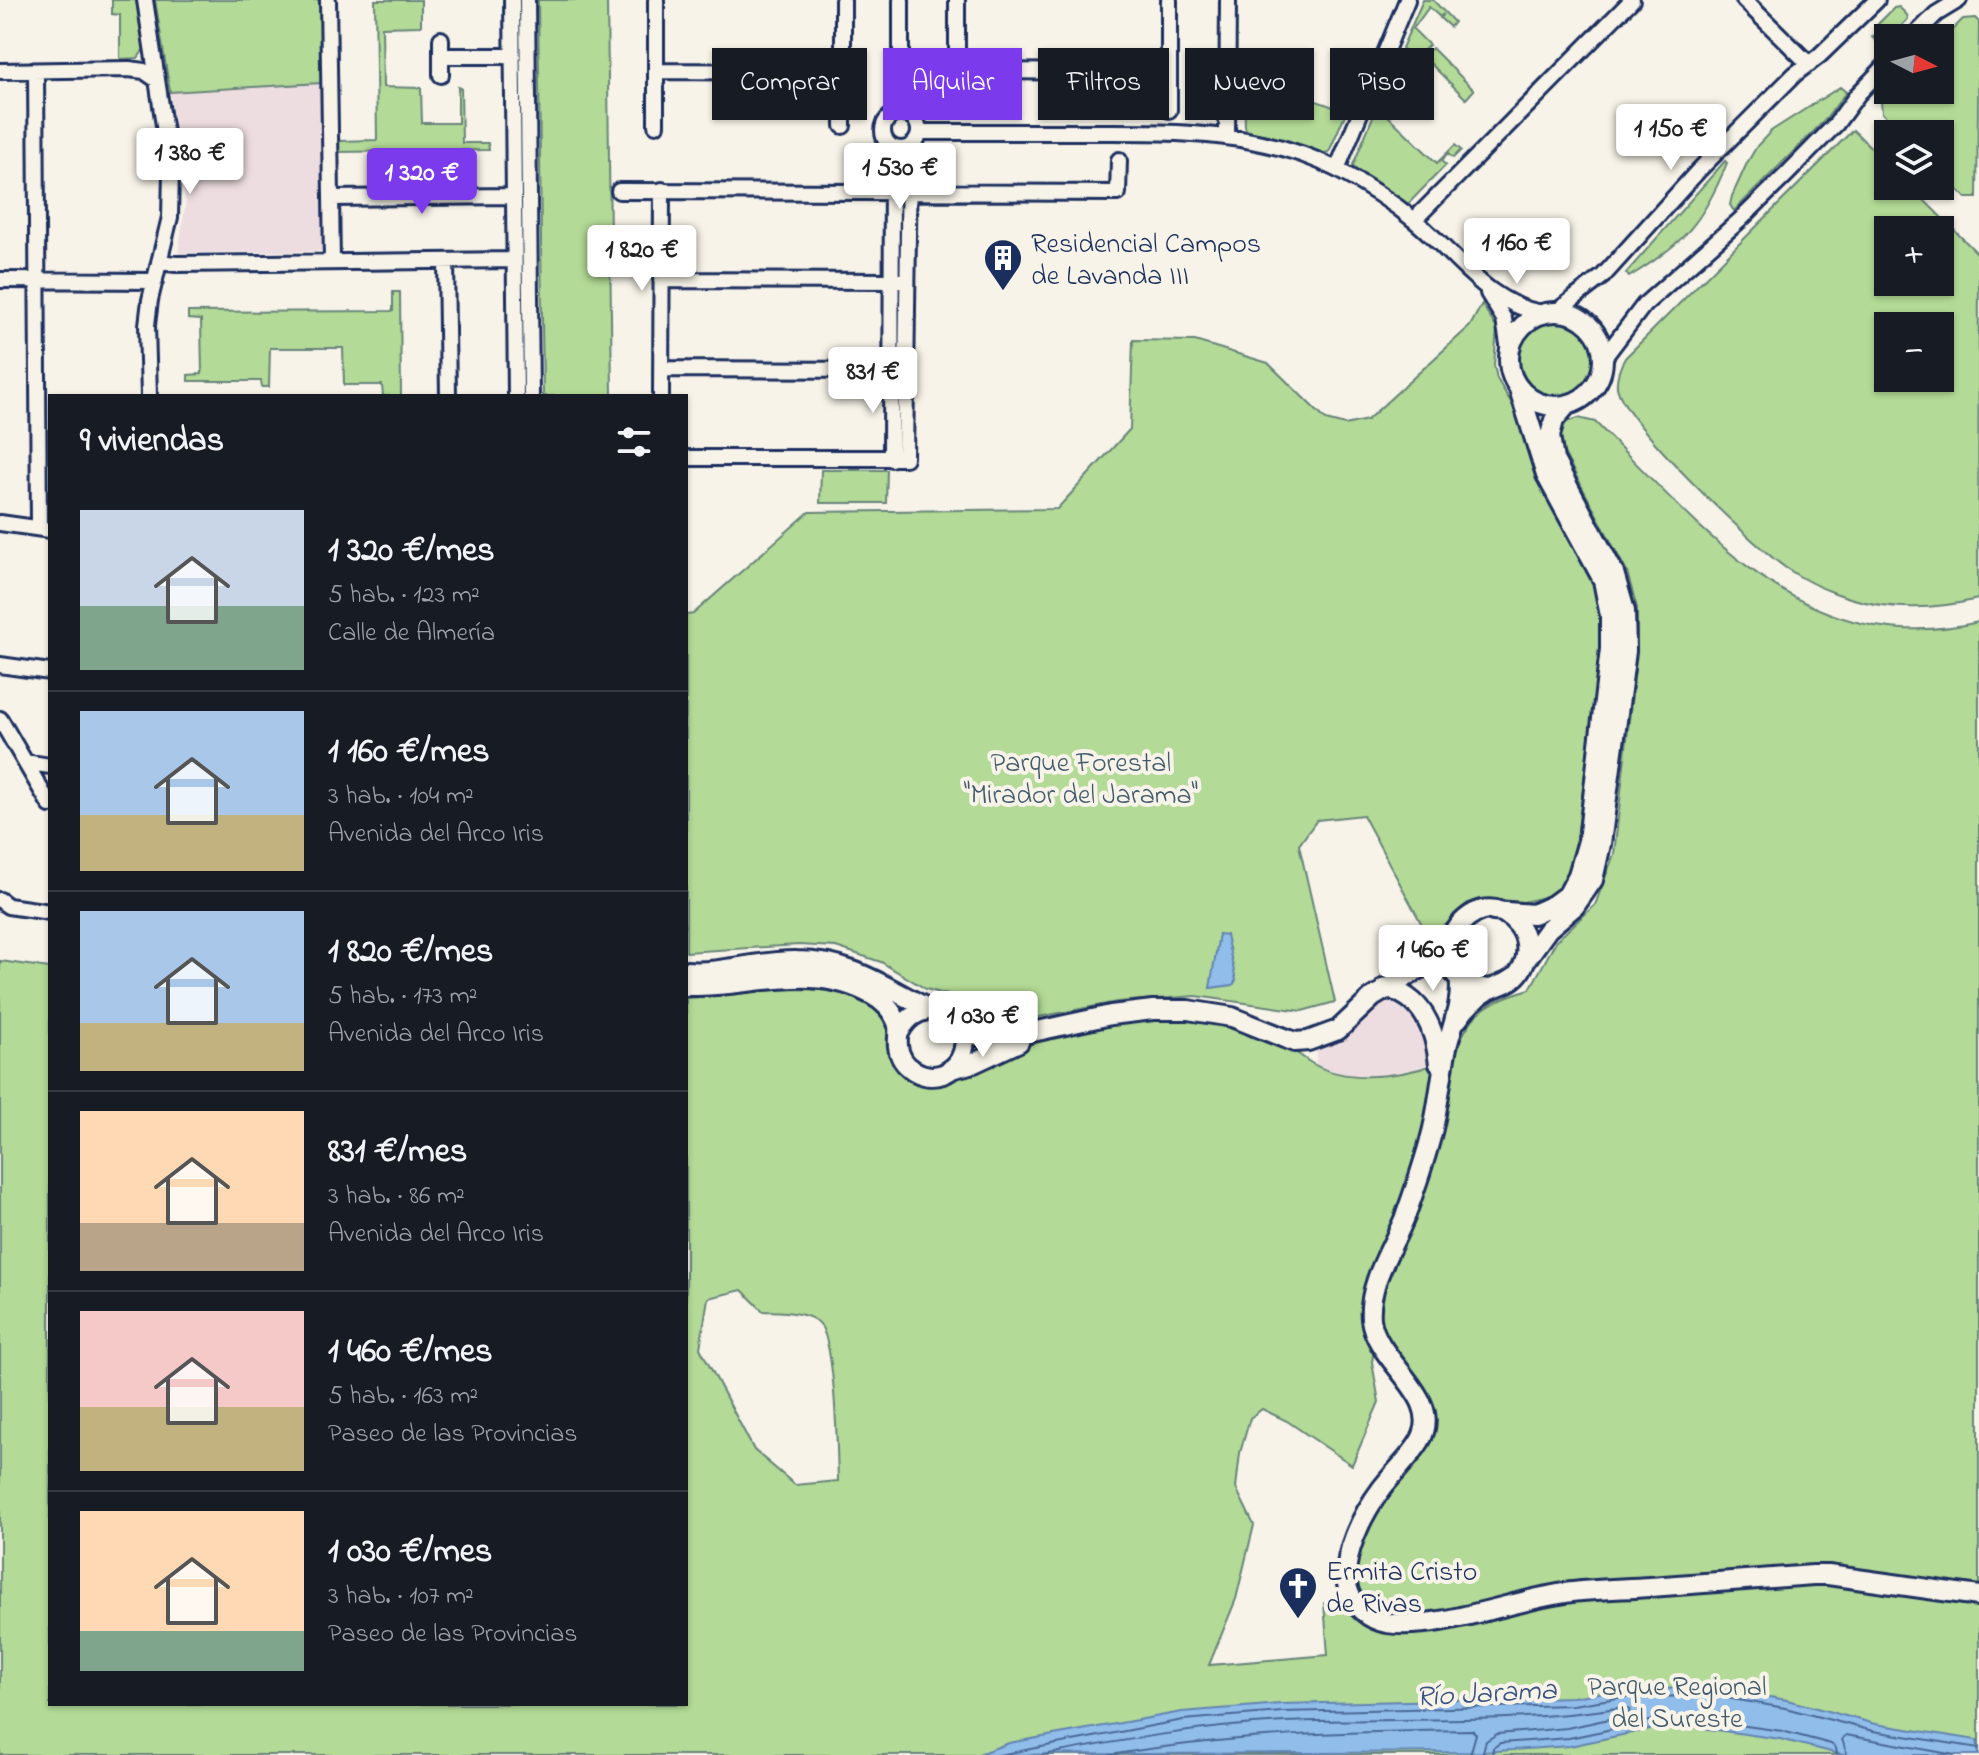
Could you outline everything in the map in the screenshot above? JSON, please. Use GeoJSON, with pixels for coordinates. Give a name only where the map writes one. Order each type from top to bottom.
{"type":"FeatureCollection","features":[{"type":"Feature","properties":{"kind":"main road"},"geometry":{"type":"LineString","coordinates":[[688,971],[796,961],[825,963],[884,983],[929,1009],[948,1014],[962,1028],[996,1040],[1111,1015],[1188,1010],[1232,1017],[1295,1042],[1308,1041],[1338,1030],[1385,988],[1409,977],[1433,960],[1457,925],[1473,913],[1555,913],[1585,895],[1598,863],[1626,651],[1625,611],[1614,573],[1554,460],[1550,436],[1554,420],[1566,406],[1595,387],[1603,359],[1601,345],[1594,332],[1584,321],[1571,314],[1550,313],[1522,326],[1509,351],[1509,364],[1546,475],[1603,580],[1610,616],[1610,649],[1588,841],[1568,894],[1555,913],[1525,961],[1518,975],[1471,1002],[1451,1032]]}},
{"type":"Feature","properties":{"kind":"main road"},"geometry":{"type":"LineString","coordinates":[[1519,389],[1540,404],[1566,406]]}},
{"type":"Feature","properties":{"kind":"main road"},"geometry":{"type":"LineString","coordinates":[[1493,911],[1511,919],[1523,933],[1527,952],[1525,961]]}},
{"type":"Feature","properties":{"kind":"main road"},"geometry":{"type":"LineString","coordinates":[[1452,934],[1449,953],[1461,994],[1433,1124],[1418,1181],[1382,1267],[1371,1306],[1379,1345],[1424,1404],[1426,1424],[1421,1440],[1370,1507],[1350,1555],[1347,1584],[1349,1593],[1361,1609],[1378,1621],[1410,1624],[1565,1593],[1813,1575],[1979,1596]]}},
{"type":"Feature","properties":{"kind":"main road"},"geometry":{"type":"LineString","coordinates":[[1409,977],[1437,971],[1457,974],[1479,988],[1491,989]]}},
{"type":"Feature","properties":{"kind":"main road"},"geometry":{"type":"LineString","coordinates":[[688,986],[796,976],[822,977],[851,984],[888,1007],[896,1020],[902,1059],[919,1074],[930,1076],[941,1075],[959,1061],[964,1051],[962,1028]]}},
{"type":"Feature","properties":{"kind":"main road"},"geometry":{"type":"LineString","coordinates":[[1385,988],[1408,997],[1427,1017],[1438,1055],[1440,1088]]}},
{"type":"Feature","properties":{"kind":"main road"},"geometry":{"type":"LineString","coordinates":[[899,1033],[910,1016],[929,1009]]}},
{"type":"Feature","properties":{"kind":"main road"},"geometry":{"type":"LineString","coordinates":[[951,1069],[974,1063],[1049,1028]]}},
{"type":"Feature","properties":{"kind":"street"},"geometry":{"type":"LineString","coordinates":[[145,0],[171,172],[170,217],[147,325],[149,394]]}},
{"type":"Feature","properties":{"kind":"street"},"geometry":{"type":"LineString","coordinates":[[328,0],[332,262]]}},
{"type":"Feature","properties":{"kind":"street"},"geometry":{"type":"LineString","coordinates":[[512,0],[516,394]]}},
{"type":"Feature","properties":{"kind":"street"},"geometry":{"type":"LineString","coordinates":[[527,0],[531,394]]}},
{"type":"Feature","properties":{"kind":"street"},"geometry":{"type":"LineString","coordinates":[[656,0],[656,125]]}},
{"type":"Feature","properties":{"kind":"street"},"geometry":{"type":"LineString","coordinates":[[843,0],[843,48]]}},
{"type":"Feature","properties":{"kind":"street"},"geometry":{"type":"LineString","coordinates":[[901,0],[901,48]]}},
{"type":"Feature","properties":{"kind":"street"},"geometry":{"type":"LineString","coordinates":[[957,0],[957,64],[966,71],[1038,71]]}},
{"type":"Feature","properties":{"kind":"street"},"geometry":{"type":"LineString","coordinates":[[1169,0],[1169,48]]}},
{"type":"Feature","properties":{"kind":"street"},"geometry":{"type":"LineString","coordinates":[[1227,137],[1228,0]]}},
{"type":"Feature","properties":{"kind":"street"},"geometry":{"type":"LineString","coordinates":[[1337,169],[1407,0]]}},
{"type":"Feature","properties":{"kind":"street"},"geometry":{"type":"LineString","coordinates":[[1414,220],[1632,0]]}},
{"type":"Feature","properties":{"kind":"street"},"geometry":{"type":"LineString","coordinates":[[1744,0],[1809,64]]}},
{"type":"Feature","properties":{"kind":"street"},"geometry":{"type":"LineString","coordinates":[[919,132],[1150,132],[1227,137],[1294,152],[1337,169],[1414,220],[1481,283],[1508,303],[1528,311],[1550,313],[1603,276],[1698,171],[1795,74],[1877,0]]}},
{"type":"Feature","properties":{"kind":"street"},"geometry":{"type":"LineString","coordinates":[[1926,24],[1936,14],[1961,0],[1972,0]]}},
{"type":"Feature","properties":{"kind":"street"},"geometry":{"type":"LineString","coordinates":[[441,39],[441,75]]}},
{"type":"Feature","properties":{"kind":"street"},"geometry":{"type":"LineString","coordinates":[[129,69],[142,61],[152,49]]}},
{"type":"Feature","properties":{"kind":"street"},"geometry":{"type":"LineString","coordinates":[[441,56],[513,56]]}},
{"type":"Feature","properties":{"kind":"street"},"geometry":{"type":"LineString","coordinates":[[0,71],[129,69],[144,71],[157,80]]}},
{"type":"Feature","properties":{"kind":"street"},"geometry":{"type":"LineString","coordinates":[[0,523],[44,529],[37,279],[36,71]]}},
{"type":"Feature","properties":{"kind":"street"},"geometry":{"type":"LineString","coordinates":[[656,71],[712,71]]}},
{"type":"Feature","properties":{"kind":"street"},"geometry":{"type":"LineString","coordinates":[[1603,359],[1644,305],[1759,202],[1836,124],[1874,77]]}},
{"type":"Feature","properties":{"kind":"street"},"geometry":{"type":"LineString","coordinates":[[843,120],[843,126]]}},
{"type":"Feature","properties":{"kind":"street"},"geometry":{"type":"LineString","coordinates":[[888,120],[883,134],[892,159],[892,281],[899,370]]}},
{"type":"Feature","properties":{"kind":"street"},"geometry":{"type":"LineString","coordinates":[[914,120],[919,132]]}},
{"type":"Feature","properties":{"kind":"street"},"geometry":{"type":"LineString","coordinates":[[688,458],[891,459],[907,281],[911,146],[919,132]]}},
{"type":"Feature","properties":{"kind":"street"},"geometry":{"type":"LineString","coordinates":[[889,145],[900,149],[911,146]]}},
{"type":"Feature","properties":{"kind":"street"},"geometry":{"type":"LineString","coordinates":[[619,191],[1118,193],[1119,160]]}},
{"type":"Feature","properties":{"kind":"street"},"geometry":{"type":"LineString","coordinates":[[661,394],[662,190]]}},
{"type":"Feature","properties":{"kind":"street"},"geometry":{"type":"LineString","coordinates":[[331,198],[513,196]]}},
{"type":"Feature","properties":{"kind":"street"},"geometry":{"type":"LineString","coordinates":[[159,262],[514,260]]}},
{"type":"Feature","properties":{"kind":"street"},"geometry":{"type":"LineString","coordinates":[[446,261],[448,394]]}},
{"type":"Feature","properties":{"kind":"street"},"geometry":{"type":"LineString","coordinates":[[0,280],[155,281]]}},
{"type":"Feature","properties":{"kind":"street"},"geometry":{"type":"LineString","coordinates":[[661,280],[907,281]]}},
{"type":"Feature","properties":{"kind":"street"},"geometry":{"type":"LineString","coordinates":[[1481,283],[1504,319],[1509,351]]}},
{"type":"Feature","properties":{"kind":"street"},"geometry":{"type":"LineString","coordinates":[[661,369],[899,370]]}},
{"type":"Feature","properties":{"kind":"street"},"geometry":{"type":"LineString","coordinates":[[0,665],[48,672]]}},
{"type":"Feature","properties":{"kind":"street"},"geometry":{"type":"LineString","coordinates":[[0,719],[48,802]]}},
{"type":"Feature","properties":{"kind":"street"},"geometry":{"type":"LineString","coordinates":[[25,762],[48,766]]}},
{"type":"Feature","properties":{"kind":"street"},"geometry":{"type":"LineString","coordinates":[[0,900],[8,906],[48,912]]}},
{"type":"Feature","properties":{"kind":"shaded area"},"geometry":{"type":"Polygon","coordinates":[[[321,83],[322,251],[178,253],[186,201],[170,92],[321,83]]]}},
{"type":"Feature","properties":{"kind":"shaded area"},"geometry":{"type":"Polygon","coordinates":[[[1386,995],[1394,997],[1421,1019],[1434,1066],[1373,1076],[1347,1075],[1315,1065],[1317,1054],[1314,1047],[1335,1041],[1386,995]]]}},
{"type":"Feature","properties":{"kind":"green space"},"geometry":{"type":"Polygon","coordinates":[[[112,0],[136,0],[144,49],[138,58],[120,57],[120,15],[112,14],[112,0]]]}},
{"type":"Feature","properties":{"kind":"green space"},"geometry":{"type":"Polygon","coordinates":[[[155,0],[320,0],[321,83],[170,92],[155,0]]]}},
{"type":"Feature","properties":{"kind":"green space"},"geometry":{"type":"Polygon","coordinates":[[[375,0],[421,0],[421,26],[382,27],[383,87],[421,88],[422,123],[458,123],[458,87],[461,88],[462,143],[488,143],[489,150],[338,152],[338,141],[377,140],[375,0]]]}},
{"type":"Feature","properties":{"kind":"green space"},"geometry":{"type":"Polygon","coordinates":[[[538,0],[607,0],[612,394],[543,394],[538,0]]]}},
{"type":"Feature","properties":{"kind":"green space"},"geometry":{"type":"Polygon","coordinates":[[[1423,0],[1433,0],[1454,22],[1450,27],[1440,18],[1443,14],[1440,17],[1429,7],[1413,29],[1429,45],[1426,48],[1402,48],[1423,0]]]}},
{"type":"Feature","properties":{"kind":"green space"},"geometry":{"type":"Polygon","coordinates":[[[1899,7],[1907,15],[1908,19],[1903,24],[1878,24],[1899,7]]]}},
{"type":"Feature","properties":{"kind":"green space"},"geometry":{"type":"Polygon","coordinates":[[[1975,18],[1979,22],[1977,198],[1966,198],[1954,186],[1954,120],[1889,120],[1882,113],[1881,104],[1954,104],[1954,28],[1963,19],[1975,18]]]}},
{"type":"Feature","properties":{"kind":"green space"},"geometry":{"type":"Polygon","coordinates":[[[1434,50],[1474,90],[1466,99],[1434,67],[1434,50]]]}},
{"type":"Feature","properties":{"kind":"green space"},"geometry":{"type":"Polygon","coordinates":[[[1840,87],[1846,92],[1826,119],[1734,211],[1730,205],[1732,196],[1757,146],[1771,131],[1840,87]]]}},
{"type":"Feature","properties":{"kind":"green space"},"geometry":{"type":"Polygon","coordinates":[[[1314,100],[1330,106],[1330,120],[1343,120],[1329,152],[1324,153],[1248,131],[1245,120],[1314,120],[1314,100]]]}},
{"type":"Feature","properties":{"kind":"green space"},"geometry":{"type":"Polygon","coordinates":[[[1372,120],[1392,120],[1437,163],[1455,145],[1461,150],[1453,158],[1448,154],[1441,161],[1446,165],[1408,204],[1353,165],[1372,120]]]}},
{"type":"Feature","properties":{"kind":"green space"},"geometry":{"type":"Polygon","coordinates":[[[1853,130],[1874,150],[1874,200],[1924,200],[1940,216],[1874,216],[1874,296],[1954,296],[1954,230],[1979,255],[1978,599],[1942,606],[1888,606],[1853,599],[1822,588],[1786,568],[1720,510],[1641,427],[1617,387],[1625,358],[1853,130]]]}},
{"type":"Feature","properties":{"kind":"green space"},"geometry":{"type":"Polygon","coordinates":[[[1725,161],[1727,163],[1718,184],[1700,217],[1664,254],[1629,277],[1626,273],[1725,161]]]}},
{"type":"Feature","properties":{"kind":"green space"},"geometry":{"type":"Polygon","coordinates":[[[393,292],[400,292],[401,394],[383,394],[382,385],[344,385],[343,348],[270,348],[269,387],[262,387],[261,381],[188,381],[188,375],[202,374],[201,320],[188,319],[188,312],[393,311],[393,292]]]}},
{"type":"Feature","properties":{"kind":"green space","name":"Parque Forestal \"Mirador del Jarama\""},"geometry":{"type":"Polygon","coordinates":[[[1482,304],[1497,329],[1494,365],[1497,379],[1515,409],[1533,469],[1594,586],[1601,616],[1601,643],[1577,838],[1567,880],[1550,896],[1523,902],[1490,899],[1468,903],[1454,914],[1433,945],[1363,815],[1317,820],[1299,845],[1335,1002],[1302,1011],[1196,996],[1117,1002],[989,1024],[962,999],[926,989],[881,962],[836,947],[799,945],[688,952],[688,615],[693,614],[809,512],[1057,509],[1130,429],[1133,340],[1195,341],[1268,363],[1326,420],[1345,425],[1367,420],[1470,326],[1482,304]]]}},
{"type":"Feature","properties":{"kind":"green space"},"geometry":{"type":"Polygon","coordinates":[[[1555,320],[1570,323],[1583,332],[1592,345],[1595,360],[1592,375],[1583,388],[1570,397],[1555,400],[1540,397],[1527,388],[1518,375],[1515,360],[1518,345],[1527,332],[1540,323],[1555,320]]]}},
{"type":"Feature","properties":{"kind":"green space","name":"Parque Regional del Sureste"},"geometry":{"type":"Polygon","coordinates":[[[1578,418],[1595,422],[1719,544],[1763,578],[1810,605],[1861,623],[1917,629],[1979,622],[1979,1755],[0,1755],[0,961],[48,968],[48,1706],[688,1706],[688,998],[794,989],[824,990],[851,996],[872,1006],[885,1024],[894,1058],[902,1074],[918,1084],[932,1086],[947,1083],[992,1059],[1056,1035],[1112,1022],[1162,1017],[1208,1018],[1239,1026],[1279,1042],[1313,1064],[1346,1075],[1402,1073],[1453,1057],[1466,1029],[1481,1011],[1501,999],[1530,989],[1556,941],[1595,905],[1614,854],[1637,650],[1637,608],[1627,572],[1563,451],[1558,432],[1566,422],[1578,418]],[[742,1290],[708,1298],[700,1348],[754,1450],[795,1485],[838,1481],[832,1372],[824,1332],[818,1322],[806,1316],[763,1311],[742,1290]],[[1374,1349],[1372,1362],[1379,1402],[1352,1465],[1287,1421],[1262,1409],[1250,1418],[1240,1453],[1236,1488],[1254,1525],[1236,1599],[1209,1665],[1328,1655],[1324,1603],[1339,1601],[1358,1588],[1360,1553],[1372,1519],[1432,1422],[1433,1409],[1425,1389],[1401,1366],[1374,1349]]]}},
{"type":"Feature","properties":{"kind":"green space"},"geometry":{"type":"Polygon","coordinates":[[[821,470],[887,470],[886,503],[820,503],[821,470]]]}},
{"type":"Feature","properties":{"kind":"water"},"geometry":{"type":"Polygon","coordinates":[[[1219,934],[1226,935],[1236,980],[1233,985],[1210,988],[1219,934]]]}},
{"type":"Feature","properties":{"kind":"water"},"geometry":{"type":"Polygon","coordinates":[[[1716,1688],[1787,1700],[1875,1724],[1977,1740],[1979,1755],[1843,1755],[1780,1739],[1674,1724],[1570,1746],[1483,1752],[976,1755],[1009,1743],[1182,1712],[1281,1704],[1573,1697],[1623,1689],[1716,1688]]]}},
{"type":"Feature","properties":{"kind":"place","name":"Residencial Campos de Lavanda III"},"geometry":{"type":"Point","coordinates":[1003,292]}},
{"type":"Feature","properties":{"kind":"place","name":"Ermita Cristo de Rivas"},"geometry":{"type":"Point","coordinates":[1298,1620]}},
{"type":"Feature","properties":{"kind":"water label","name":"Río Jarama"},"geometry":{"type":"Point","coordinates":[1486,1692]}}]}
